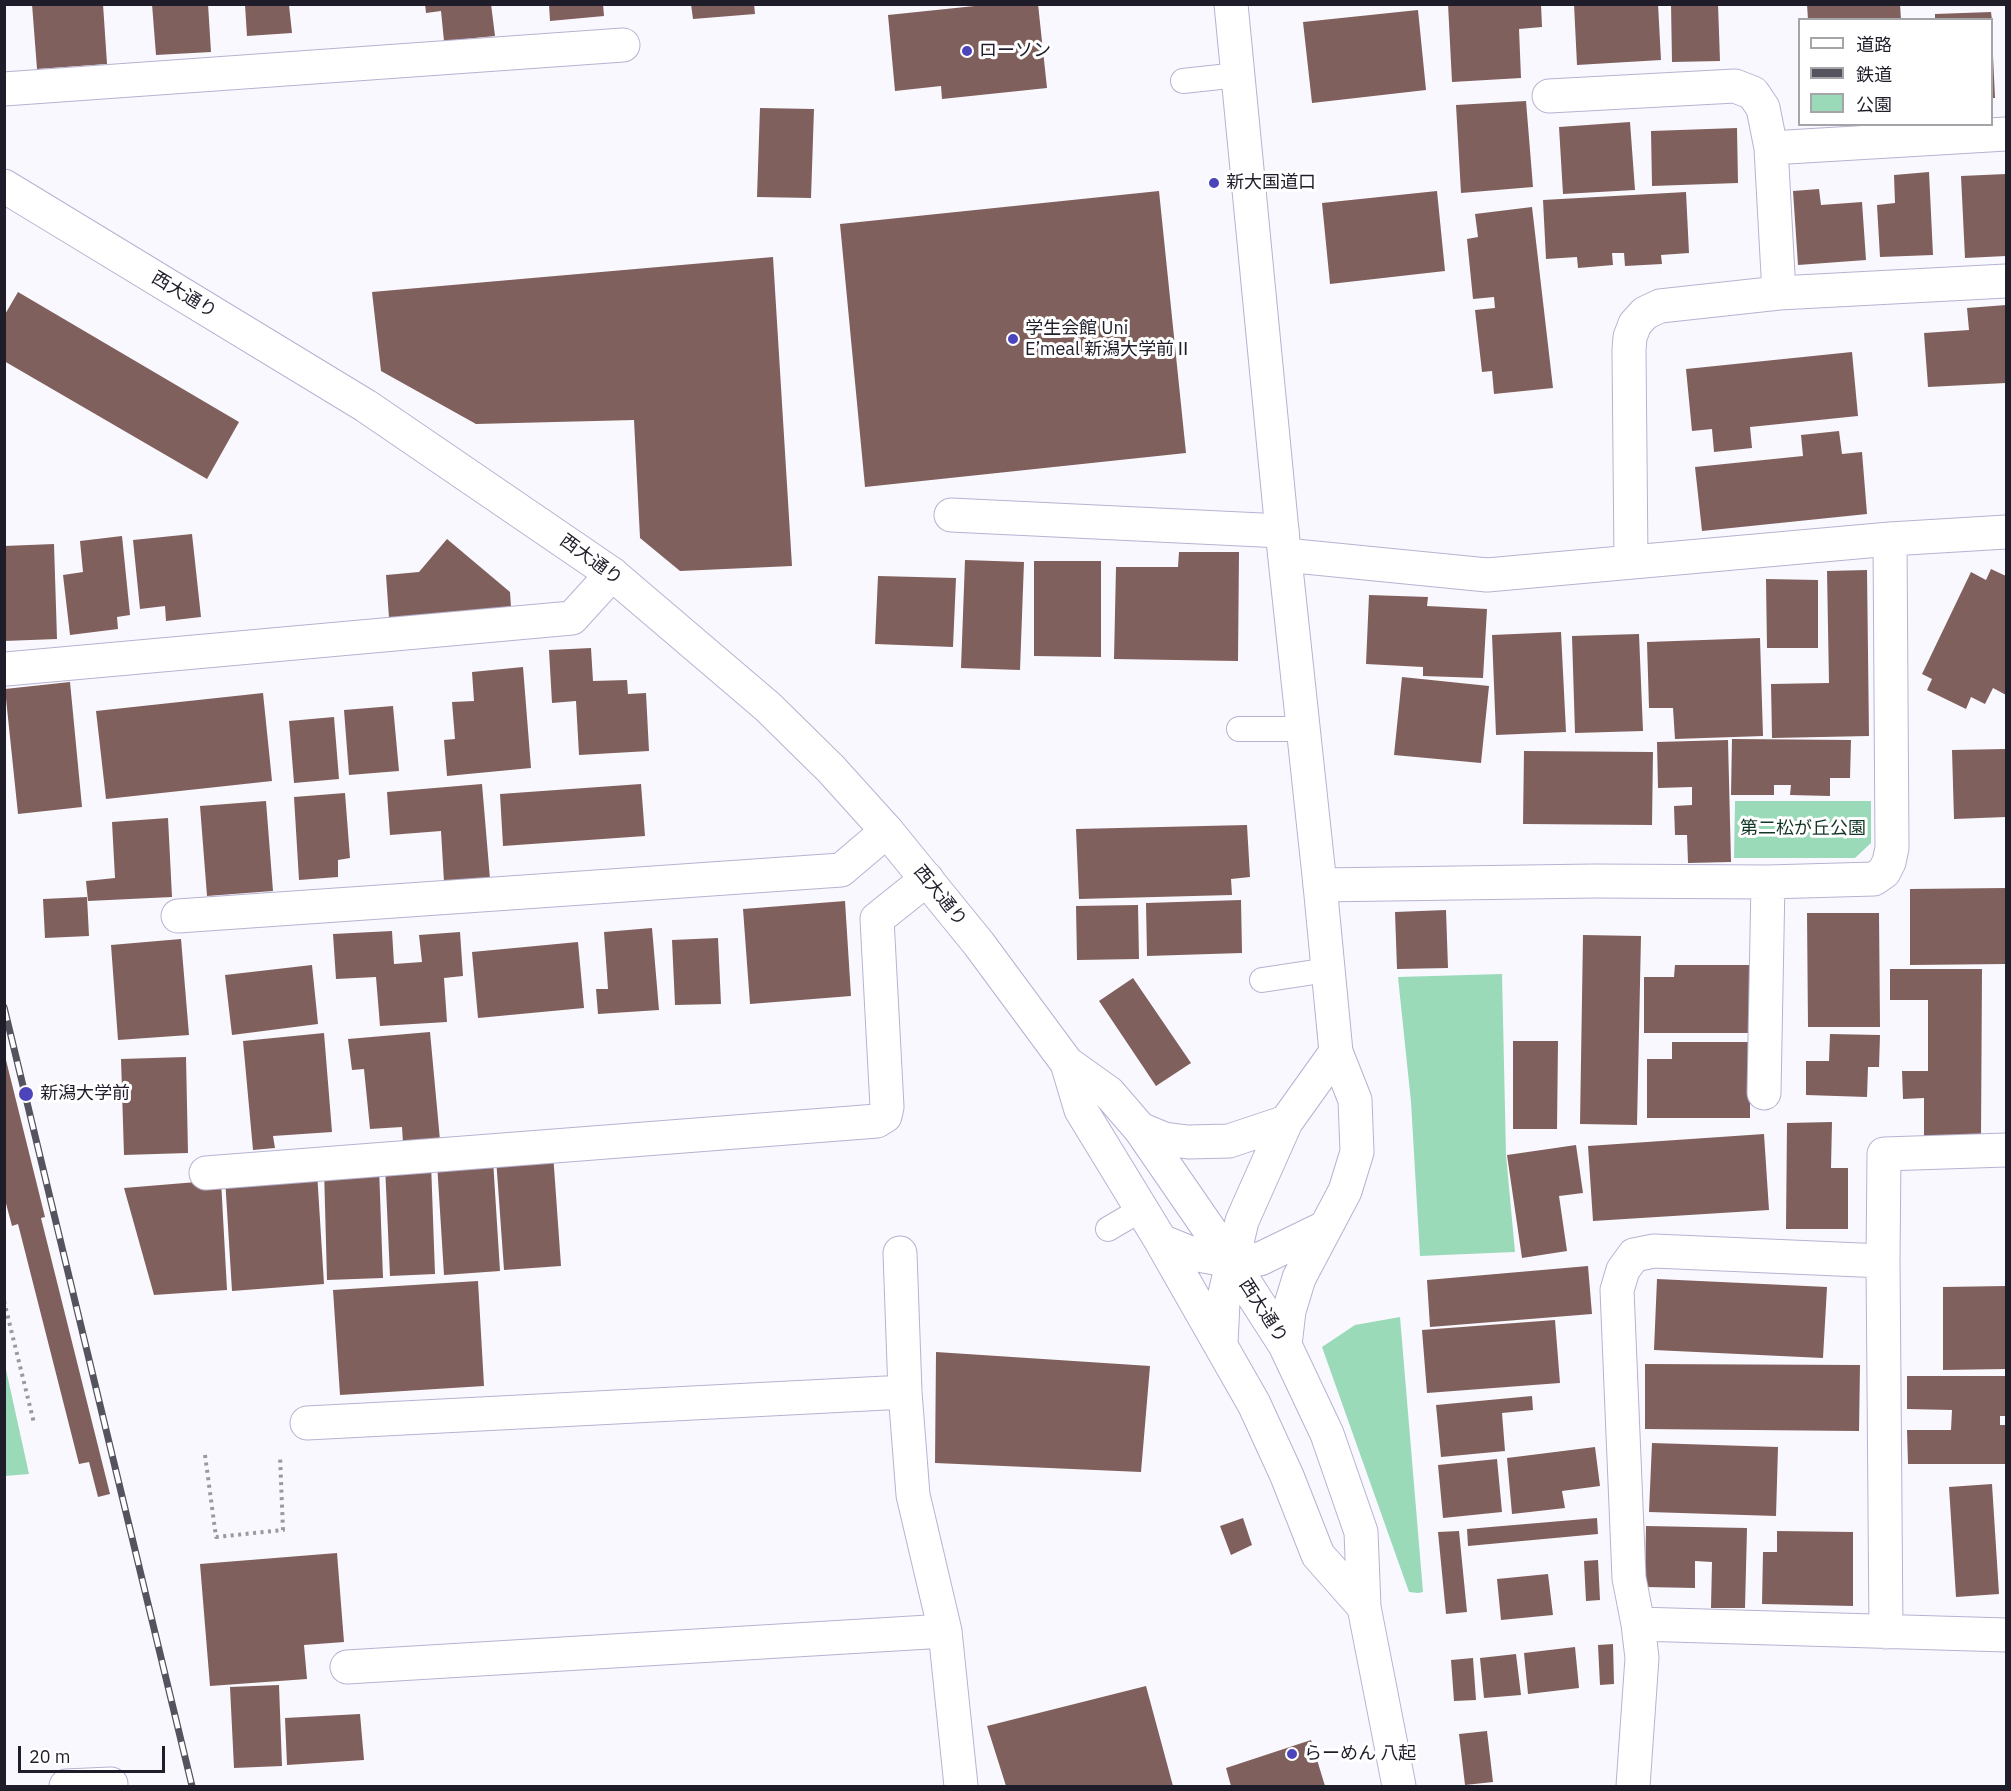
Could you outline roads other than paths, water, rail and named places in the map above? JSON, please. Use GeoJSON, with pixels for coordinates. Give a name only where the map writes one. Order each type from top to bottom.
{"type":"FeatureCollection","features":[{"type":"Feature","properties":{"kind":"street"},"geometry":{"type":"LineString","coordinates":[[1231,4],[1283,543],[1336,1052],[1355,1100],[1356,1152],[1344,1191],[1299,1278],[1289,1311],[1285,1345]]}},
{"type":"Feature","properties":{"kind":"street"},"geometry":{"type":"LineString","coordinates":[[4,89],[622,45]]}},
{"type":"Feature","properties":{"kind":"street"},"geometry":{"type":"LineString","coordinates":[[1549,96],[1735,86],[1753,93],[1763,108],[1771,148],[1779,293]]}},
{"type":"Feature","properties":{"kind":"street"},"geometry":{"type":"LineString","coordinates":[[1771,148],[2007,134]]}},
{"type":"Feature","properties":{"kind":"street","name":"西大通り"},"geometry":{"type":"LineString","coordinates":[[4,186],[366,406],[612,574],[768,707],[831,769],[887,831],[927,879],[1067,1063],[1109,1093],[1140,1129],[1231,1261],[1285,1345],[1328,1434],[1361,1532],[1364,1607],[1400,1786]]}},
{"type":"Feature","properties":{"kind":"street"},"geometry":{"type":"LineString","coordinates":[[1631,561],[1629,351],[1630,337],[1635,324],[1645,313],[1660,306],[1779,293],[2007,281]]}},
{"type":"Feature","properties":{"kind":"street"},"geometry":{"type":"LineString","coordinates":[[951,515],[1283,543],[1487,575],[1890,538],[2007,532]]}},
{"type":"Feature","properties":{"kind":"street"},"geometry":{"type":"LineString","coordinates":[[1320,885],[1594,881],[1768,882],[1874,879],[1884,872],[1892,848],[1890,538]]}},
{"type":"Feature","properties":{"kind":"street"},"geometry":{"type":"LineString","coordinates":[[6,669],[572,618],[612,574]]}},
{"type":"Feature","properties":{"kind":"street"},"geometry":{"type":"LineString","coordinates":[[178,916],[841,870],[887,831]]}},
{"type":"Feature","properties":{"kind":"street"},"geometry":{"type":"LineString","coordinates":[[206,1173],[877,1121],[885,1116],[887,1107],[878,919],[927,879]]}},
{"type":"Feature","properties":{"kind":"street"},"geometry":{"type":"LineString","coordinates":[[1764,1093],[1768,882]]}},
{"type":"Feature","properties":{"kind":"street"},"geometry":{"type":"LineString","coordinates":[[1221,1344],[1223,1302],[1242,1221],[1286,1122],[1336,1052]]}},
{"type":"Feature","properties":{"kind":"street","name":"西大通り"},"geometry":{"type":"LineString","coordinates":[[1067,1063],[1081,1110],[1161,1241],[1254,1404],[1287,1476],[1318,1555],[1364,1607]]}},
{"type":"Feature","properties":{"kind":"street"},"geometry":{"type":"LineString","coordinates":[[1140,1129],[1164,1138],[1188,1142],[1229,1141],[1286,1122]]}},
{"type":"Feature","properties":{"kind":"street"},"geometry":{"type":"LineString","coordinates":[[1886,1632],[1884,1154],[2007,1150]]}},
{"type":"Feature","properties":{"kind":"street"},"geometry":{"type":"LineString","coordinates":[[1161,1241],[1193,1254],[1231,1261],[1260,1259],[1326,1227]]}},
{"type":"Feature","properties":{"kind":"street"},"geometry":{"type":"LineString","coordinates":[[1633,1786],[1642,1658],[1629,1566],[1617,1290],[1623,1270],[1634,1255],[1654,1251],[1883,1261]]}},
{"type":"Feature","properties":{"kind":"street"},"geometry":{"type":"LineString","coordinates":[[900,1253],[910,1313],[905,1392],[913,1495],[945,1631],[961,1786]]}},
{"type":"Feature","properties":{"kind":"street"},"geometry":{"type":"LineString","coordinates":[[307,1423],[905,1392]]}},
{"type":"Feature","properties":{"kind":"street"},"geometry":{"type":"LineString","coordinates":[[1638,1623],[2007,1635]]}},
{"type":"Feature","properties":{"kind":"street"},"geometry":{"type":"LineString","coordinates":[[347,1667],[945,1631]]}},
{"type":"Feature","properties":{"kind":"street"},"geometry":{"type":"LineString","coordinates":[[66,1786],[111,1784]]}},
{"type":"Feature","properties":{"kind":"lane"},"geometry":{"type":"LineString","coordinates":[[1183,81],[1238,75]]}},
{"type":"Feature","properties":{"kind":"lane"},"geometry":{"type":"LineString","coordinates":[[1239,729],[1303,729]]}},
{"type":"Feature","properties":{"kind":"lane"},"geometry":{"type":"LineString","coordinates":[[1262,980],[1328,970]]}},
{"type":"Feature","properties":{"kind":"lane"},"geometry":{"type":"LineString","coordinates":[[1108,1230],[1142,1209]]}},
{"type":"Feature","properties":{"kind":"railway"},"geometry":{"type":"LineString","coordinates":[[4,1007],[192,1786]]}},
{"type":"Feature","properties":{"kind":"place","name":"ローソン"},"geometry":{"type":"Point","coordinates":[967,51]}},
{"type":"Feature","properties":{"kind":"place","name":"新大国道口"},"geometry":{"type":"Point","coordinates":[1214,183]}},
{"type":"Feature","properties":{"kind":"place","name":"学生会館 Uni E’meal 新潟大学前Ⅱ"},"geometry":{"type":"Point","coordinates":[1013,339]}},
{"type":"Feature","properties":{"kind":"place","name":"新潟大学前"},"geometry":{"type":"Point","coordinates":[26,1094]}},
{"type":"Feature","properties":{"kind":"place","name":"らーめん 八起"},"geometry":{"type":"Point","coordinates":[1292,1754]}},
{"type":"Feature","properties":{"kind":"park label","name":"第二松が丘公園"},"geometry":{"type":"Point","coordinates":[1803,829]}}]}
